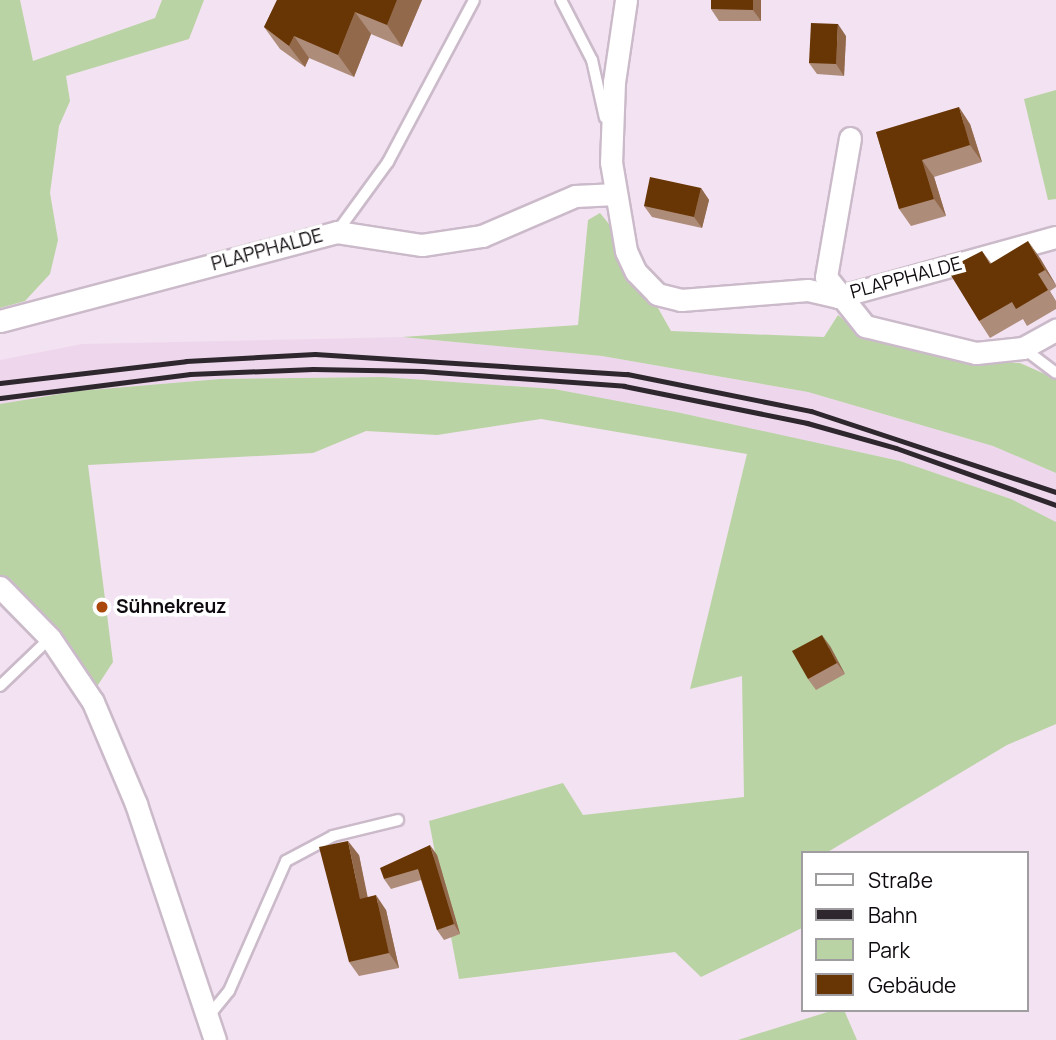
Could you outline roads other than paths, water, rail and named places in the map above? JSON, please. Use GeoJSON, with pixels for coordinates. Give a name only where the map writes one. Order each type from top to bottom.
{"type":"FeatureCollection","features":[{"type":"Feature","properties":{"kind":"street","name":"PLAPPHALDE"},"geometry":{"type":"LineString","coordinates":[[626,0],[614,82],[611,162],[626,251],[636,272],[657,294],[681,300],[808,290],[838,297],[1056,237]]}},
{"type":"Feature","properties":{"kind":"street","name":"PLAPPHALDE"},"geometry":{"type":"LineString","coordinates":[[850,138],[825,277],[838,297],[865,327],[904,339],[976,353],[1023,348],[1056,330]]}},
{"type":"Feature","properties":{"kind":"street","name":"PLAPPHALDE"},"geometry":{"type":"LineString","coordinates":[[0,321],[337,232],[422,245],[482,236],[575,196],[616,194]]}},
{"type":"Feature","properties":{"kind":"street"},"geometry":{"type":"LineString","coordinates":[[0,587],[50,638],[93,702],[116,753],[215,1040]]}},
{"type":"Feature","properties":{"kind":"lane"},"geometry":{"type":"LineString","coordinates":[[337,232],[388,162],[474,0]]}},
{"type":"Feature","properties":{"kind":"lane"},"geometry":{"type":"LineString","coordinates":[[561,0],[592,60],[611,162]]}},
{"type":"Feature","properties":{"kind":"lane"},"geometry":{"type":"LineString","coordinates":[[1023,348],[1056,373]]}},
{"type":"Feature","properties":{"kind":"lane"},"geometry":{"type":"LineString","coordinates":[[0,686],[50,638]]}},
{"type":"Feature","properties":{"kind":"lane"},"geometry":{"type":"LineString","coordinates":[[207,1018],[229,991],[286,861],[333,836],[398,820]]}},
{"type":"Feature","properties":{"kind":"railway"},"geometry":{"type":"LineString","coordinates":[[0,383],[186,361],[315,354],[627,374],[811,411],[1056,492]]}},
{"type":"Feature","properties":{"kind":"railway"},"geometry":{"type":"LineString","coordinates":[[0,398],[190,374],[313,369],[422,371],[624,386],[807,423],[896,448],[1056,505]]}},
{"type":"Feature","properties":{"kind":"place","name":"Sühnekreuz"},"geometry":{"type":"Point","coordinates":[102,607]}}]}
